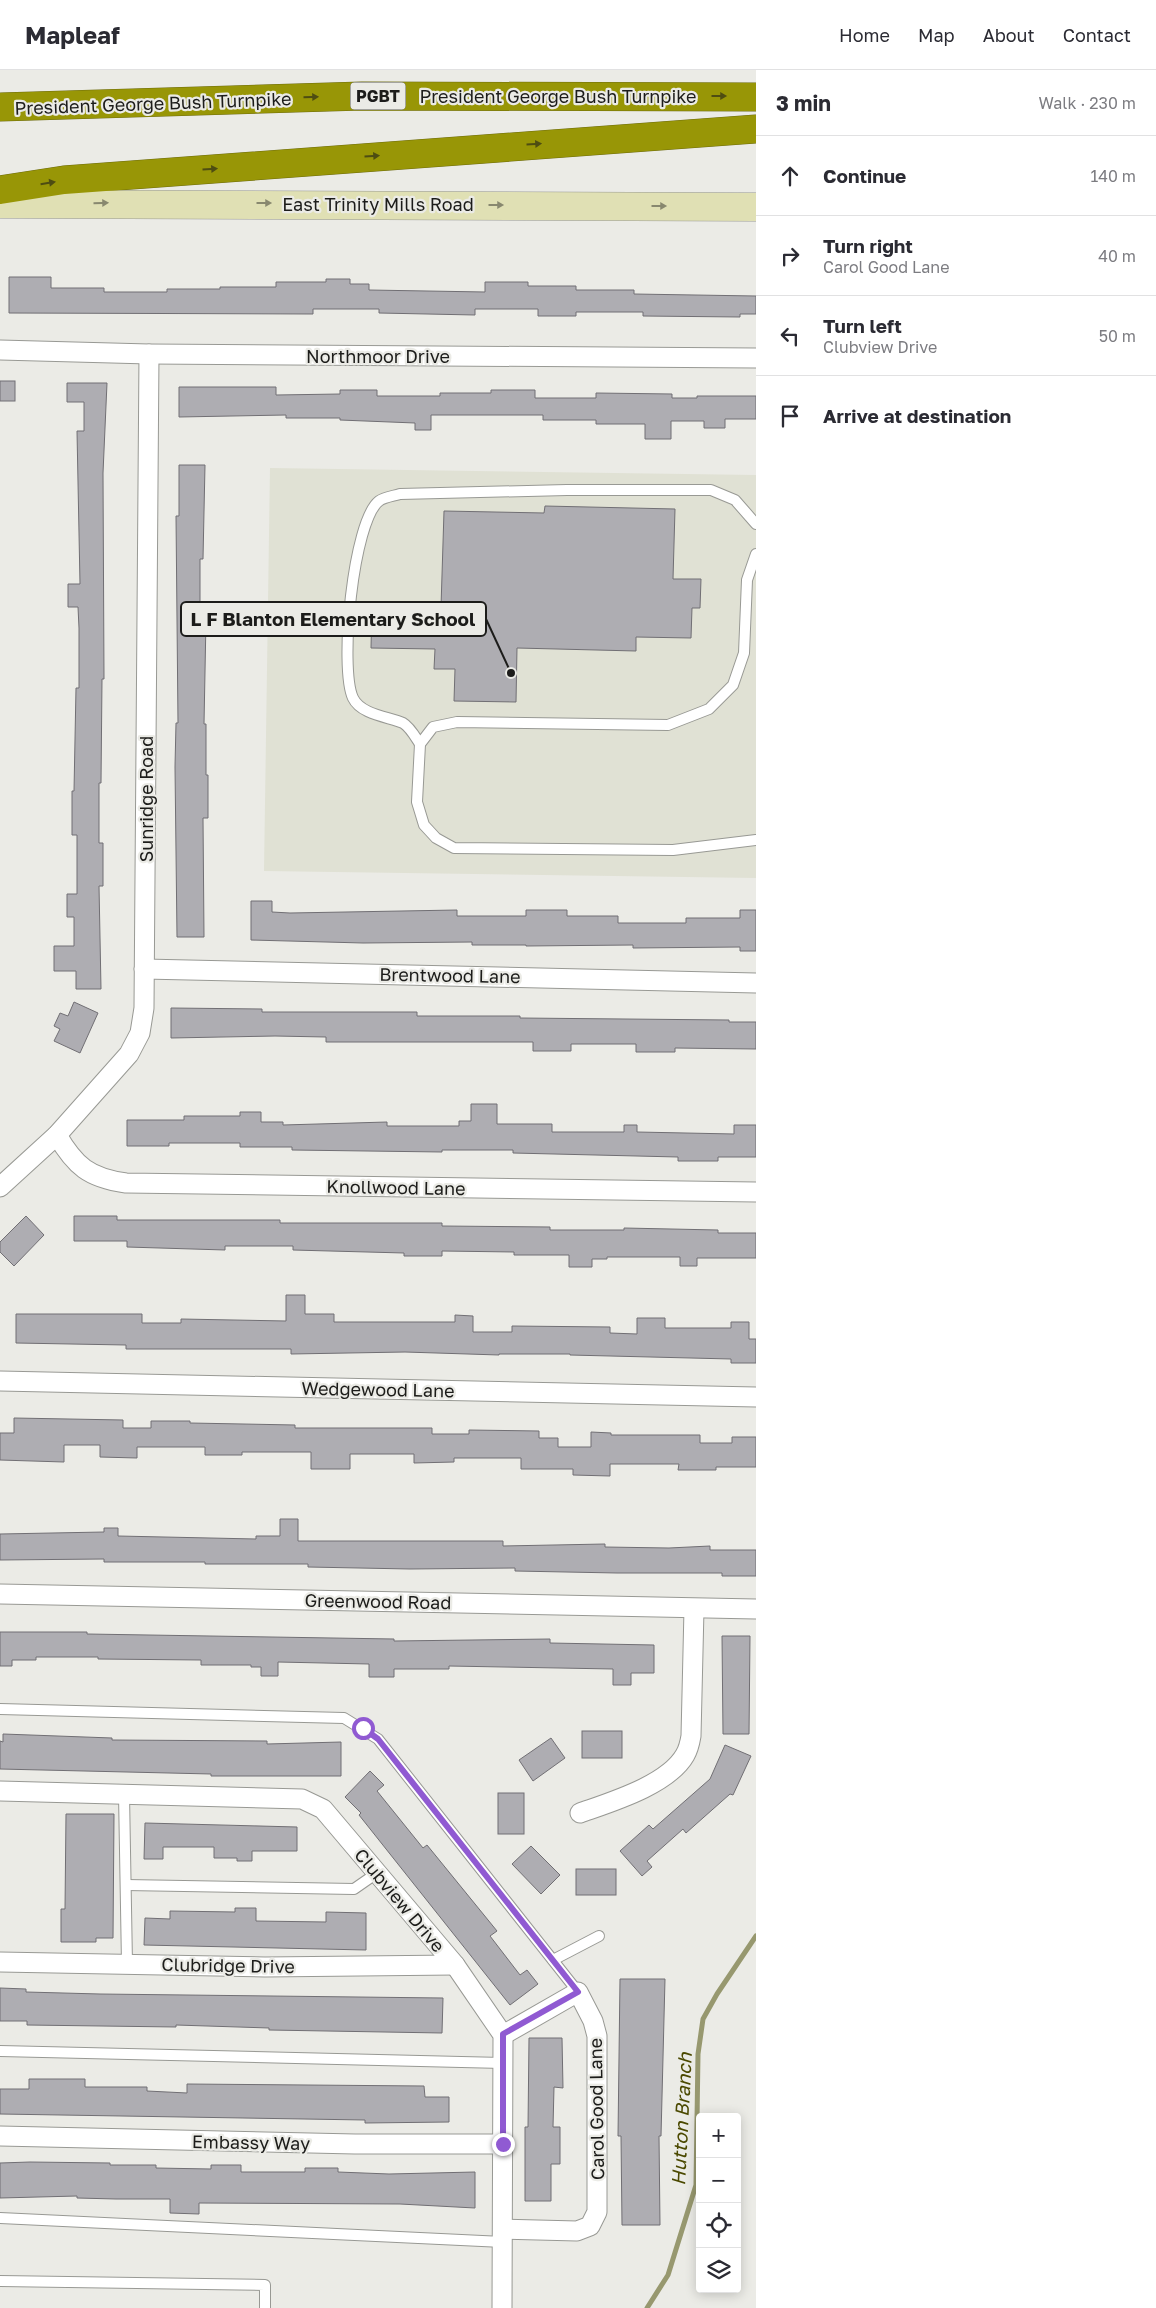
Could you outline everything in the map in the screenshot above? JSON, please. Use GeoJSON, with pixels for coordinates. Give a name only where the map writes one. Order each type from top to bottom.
{"type":"FeatureCollection","features":[{"type":"Feature","properties":{"kind":"highway","name":"President George Bush Turnpike"},"geometry":{"type":"LineString","coordinates":[[0,108],[362,96],[756,96]]}},
{"type":"Feature","properties":{"kind":"highway"},"geometry":{"type":"LineString","coordinates":[[0,190],[64,180],[756,129]]}},
{"type":"Feature","properties":{"kind":"main road","name":"East Trinity Mills Road"},"geometry":{"type":"LineString","coordinates":[[0,204],[756,207]]}},
{"type":"Feature","properties":{"kind":"street","name":"Northmoor Drive"},"geometry":{"type":"LineString","coordinates":[[0,350],[149,354],[756,358]]}},
{"type":"Feature","properties":{"kind":"street","name":"Sunridge Road"},"geometry":{"type":"LineString","coordinates":[[0,1187],[57,1135],[129,1054],[140,1032],[144,1008],[149,354]]}},
{"type":"Feature","properties":{"kind":"street","name":"Brentwood Lane"},"geometry":{"type":"LineString","coordinates":[[144,969],[756,983]]}},
{"type":"Feature","properties":{"kind":"street","name":"Knollwood Lane"},"geometry":{"type":"LineString","coordinates":[[57,1135],[69,1157],[87,1171],[106,1180],[126,1182],[756,1192]]}},
{"type":"Feature","properties":{"kind":"street","name":"Wedgewood Lane"},"geometry":{"type":"LineString","coordinates":[[0,1381],[756,1397]]}},
{"type":"Feature","properties":{"kind":"street","name":"Greenwood Road"},"geometry":{"type":"LineString","coordinates":[[0,1594],[756,1609]]}},
{"type":"Feature","properties":{"kind":"street"},"geometry":{"type":"LineString","coordinates":[[580,1813],[616,1800],[662,1778],[686,1755],[691,1736],[694,1609]]}},
{"type":"Feature","properties":{"kind":"street","name":"Clubview Drive"},"geometry":{"type":"LineString","coordinates":[[0,1791],[302,1799],[323,1809],[455,1965],[503,2034]]}},
{"type":"Feature","properties":{"kind":"street","name":"Clubridge Drive"},"geometry":{"type":"LineString","coordinates":[[0,1962],[265,1967],[455,1965]]}},
{"type":"Feature","properties":{"kind":"street"},"geometry":{"type":"LineString","coordinates":[[502,2308],[503,2034],[578,1992]]}},
{"type":"Feature","properties":{"kind":"street","name":"Carol Good Lane"},"geometry":{"type":"LineString","coordinates":[[503,2235],[577,2231],[590,2226],[597,2212],[597,2036],[593,2021],[578,1992]]}},
{"type":"Feature","properties":{"kind":"street","name":"Embassy Way"},"geometry":{"type":"LineString","coordinates":[[0,2136],[355,2144],[503,2144]]}},
{"type":"Feature","properties":{"kind":"lane"},"geometry":{"type":"LineString","coordinates":[[420,744],[404,724],[378,717],[354,699],[348,675],[349,606],[364,524],[379,501],[400,494],[567,490],[711,490],[735,500],[756,524]]}},
{"type":"Feature","properties":{"kind":"lane"},"geometry":{"type":"LineString","coordinates":[[756,554],[747,580],[744,653],[732,685],[709,709],[668,725],[457,722],[433,727],[420,744],[417,802],[424,825],[436,838],[454,848],[673,850],[756,840]]}},
{"type":"Feature","properties":{"kind":"lane"},"geometry":{"type":"LineString","coordinates":[[0,1710],[344,1718],[378,1739],[578,1992]]}},
{"type":"Feature","properties":{"kind":"lane"},"geometry":{"type":"LineString","coordinates":[[124,1794],[127,1964]]}},
{"type":"Feature","properties":{"kind":"lane"},"geometry":{"type":"LineString","coordinates":[[126,1885],[354,1888],[377,1872]]}},
{"type":"Feature","properties":{"kind":"lane"},"geometry":{"type":"LineString","coordinates":[[553,1960],[599,1936]]}},
{"type":"Feature","properties":{"kind":"lane"},"geometry":{"type":"LineString","coordinates":[[0,2051],[503,2063]]}},
{"type":"Feature","properties":{"kind":"lane"},"geometry":{"type":"LineString","coordinates":[[0,2218],[503,2235]]}},
{"type":"Feature","properties":{"kind":"lane"},"geometry":{"type":"LineString","coordinates":[[0,2281],[265,2285],[265,2308]]}},
{"type":"Feature","properties":{"kind":"shaded area"},"geometry":{"type":"Polygon","coordinates":[[[270,468],[756,475],[756,878],[264,871],[270,468]]]}},
{"type":"Feature","properties":{"kind":"building"},"geometry":{"type":"Polygon","coordinates":[[[9,277],[51,277],[51,288],[104,288],[104,292],[167,292],[167,289],[276,287],[276,282],[326,282],[326,279],[350,279],[350,284],[369,284],[369,290],[485,292],[485,282],[528,282],[528,286],[576,286],[576,290],[634,290],[634,294],[756,296],[756,314],[740,314],[740,317],[643,316],[643,312],[576,312],[576,316],[538,316],[538,309],[475,309],[475,315],[379,313],[379,309],[313,309],[313,314],[9,313],[9,277]]]}},
{"type":"Feature","properties":{"kind":"building"},"geometry":{"type":"Polygon","coordinates":[[[0,381],[15,381],[15,401],[0,401],[0,381]]]}},
{"type":"Feature","properties":{"kind":"building"},"geometry":{"type":"Polygon","coordinates":[[[67,383],[107,383],[103,473],[104,679],[102,679],[101,783],[99,783],[99,843],[103,843],[103,886],[99,886],[101,989],[76,989],[76,971],[54,971],[54,946],[74,946],[74,917],[67,917],[67,894],[77,894],[77,835],[72,835],[72,791],[74,791],[76,688],[79,688],[79,628],[78,607],[68,607],[68,584],[80,584],[77,431],[84,431],[84,402],[67,402],[67,383]]]}},
{"type":"Feature","properties":{"kind":"building"},"geometry":{"type":"Polygon","coordinates":[[[179,387],[276,387],[276,395],[340,394],[340,390],[377,390],[377,396],[440,396],[440,393],[491,393],[491,390],[535,390],[535,398],[596,398],[596,393],[672,394],[672,398],[756,396],[756,419],[725,419],[725,428],[704,428],[704,421],[671,421],[671,439],[645,439],[645,424],[596,424],[596,420],[543,420],[543,415],[431,415],[431,430],[415,430],[415,423],[340,420],[340,418],[286,418],[286,415],[179,417],[179,387]]]}},
{"type":"Feature","properties":{"kind":"building"},"geometry":{"type":"Polygon","coordinates":[[[179,465],[205,465],[203,559],[200,559],[200,619],[206,619],[204,724],[206,724],[206,775],[208,775],[208,818],[203,818],[204,937],[177,937],[175,767],[176,723],[178,723],[176,516],[179,516],[179,465]]]}},
{"type":"Feature","properties":{"kind":"building"},"geometry":{"type":"Polygon","coordinates":[[[545,506],[675,509],[673,579],[701,579],[700,608],[692,608],[691,638],[636,637],[636,651],[517,648],[516,702],[454,701],[455,669],[434,669],[435,649],[371,648],[372,605],[441,607],[444,511],[544,513],[545,506]]]}},
{"type":"Feature","properties":{"kind":"building"},"geometry":{"type":"Polygon","coordinates":[[[251,901],[272,901],[272,912],[290,913],[457,910],[457,916],[526,916],[526,910],[567,910],[567,916],[618,916],[618,923],[686,923],[686,918],[740,918],[740,910],[756,910],[756,951],[740,951],[740,947],[633,948],[633,945],[526,946],[472,945],[472,942],[363,943],[251,940],[251,901]]]}},
{"type":"Feature","properties":{"kind":"building"},"geometry":{"type":"Polygon","coordinates":[[[74,1002],[98,1013],[80,1053],[54,1041],[60,1029],[54,1026],[60,1013],[68,1016],[74,1002]]]}},
{"type":"Feature","properties":{"kind":"building"},"geometry":{"type":"Polygon","coordinates":[[[171,1008],[262,1009],[262,1012],[417,1012],[417,1016],[729,1020],[729,1022],[756,1022],[756,1049],[675,1048],[675,1052],[636,1052],[636,1044],[571,1044],[571,1051],[533,1051],[533,1042],[326,1042],[326,1037],[275,1036],[171,1038],[171,1008]]]}},
{"type":"Feature","properties":{"kind":"building"},"geometry":{"type":"Polygon","coordinates":[[[471,1104],[497,1104],[497,1124],[552,1124],[552,1132],[624,1132],[624,1125],[637,1125],[637,1132],[734,1134],[734,1125],[756,1125],[756,1157],[718,1157],[718,1161],[678,1161],[678,1157],[513,1153],[513,1150],[442,1150],[442,1152],[292,1150],[292,1147],[240,1147],[240,1143],[169,1143],[169,1146],[127,1146],[127,1120],[184,1120],[184,1116],[240,1116],[240,1112],[261,1112],[261,1122],[283,1122],[283,1125],[387,1122],[387,1126],[459,1126],[459,1121],[471,1121],[471,1104]]]}},
{"type":"Feature","properties":{"kind":"building"},"geometry":{"type":"Polygon","coordinates":[[[26,1216],[44,1235],[14,1266],[0,1252],[0,1242],[26,1216]]]}},
{"type":"Feature","properties":{"kind":"building"},"geometry":{"type":"Polygon","coordinates":[[[74,1216],[117,1216],[117,1220],[280,1220],[280,1223],[442,1223],[442,1226],[550,1227],[550,1230],[624,1230],[624,1228],[718,1230],[718,1233],[756,1233],[756,1258],[697,1258],[697,1266],[680,1266],[680,1257],[607,1257],[607,1259],[592,1259],[592,1267],[569,1267],[569,1255],[514,1255],[514,1252],[442,1251],[442,1256],[404,1256],[404,1253],[293,1250],[293,1246],[225,1246],[225,1250],[127,1247],[127,1241],[74,1241],[74,1216]]]}},
{"type":"Feature","properties":{"kind":"building"},"geometry":{"type":"Polygon","coordinates":[[[286,1295],[305,1295],[305,1314],[334,1314],[334,1322],[455,1322],[455,1315],[473,1316],[473,1332],[512,1332],[512,1326],[610,1327],[610,1333],[637,1334],[637,1318],[665,1318],[665,1328],[731,1328],[731,1322],[749,1322],[749,1339],[756,1339],[756,1363],[731,1363],[731,1359],[570,1354],[499,1355],[405,1352],[291,1354],[291,1349],[126,1349],[126,1345],[16,1343],[16,1314],[142,1314],[142,1323],[181,1323],[181,1319],[286,1321],[286,1295]]]}},
{"type":"Feature","properties":{"kind":"building"},"geometry":{"type":"Polygon","coordinates":[[[14,1418],[123,1420],[123,1428],[151,1428],[151,1421],[190,1421],[190,1423],[295,1425],[295,1428],[432,1428],[432,1434],[469,1434],[469,1430],[539,1431],[539,1438],[558,1438],[558,1447],[591,1447],[591,1432],[611,1433],[611,1435],[700,1435],[700,1443],[732,1443],[732,1437],[756,1437],[756,1467],[716,1467],[716,1470],[678,1470],[679,1464],[610,1464],[610,1476],[573,1475],[573,1469],[521,1469],[521,1458],[454,1458],[454,1462],[414,1463],[414,1454],[350,1454],[350,1469],[311,1469],[311,1452],[242,1452],[242,1455],[205,1455],[205,1447],[137,1447],[137,1458],[100,1457],[100,1445],[64,1445],[64,1462],[0,1460],[0,1433],[14,1433],[14,1418]]]}},
{"type":"Feature","properties":{"kind":"building"},"geometry":{"type":"Polygon","coordinates":[[[280,1519],[298,1519],[298,1541],[503,1541],[503,1546],[605,1544],[605,1547],[669,1548],[710,1546],[710,1550],[756,1550],[756,1576],[722,1576],[722,1573],[515,1571],[515,1568],[410,1569],[308,1567],[308,1564],[104,1562],[104,1559],[0,1560],[0,1534],[104,1532],[104,1528],[118,1528],[118,1536],[256,1539],[256,1536],[280,1536],[280,1519]]]}},
{"type":"Feature","properties":{"kind":"building"},"geometry":{"type":"Polygon","coordinates":[[[0,1632],[87,1632],[87,1634],[394,1639],[394,1641],[550,1639],[550,1643],[654,1645],[654,1673],[631,1673],[631,1685],[613,1685],[613,1669],[449,1666],[449,1669],[394,1669],[394,1677],[369,1677],[369,1664],[278,1662],[278,1676],[261,1676],[261,1667],[251,1667],[251,1665],[201,1665],[201,1660],[98,1659],[98,1657],[36,1657],[36,1660],[12,1660],[12,1666],[0,1666],[0,1632]]]}},
{"type":"Feature","properties":{"kind":"building"},"geometry":{"type":"Polygon","coordinates":[[[722,1636],[750,1636],[749,1734],[723,1734],[722,1636]]]}},
{"type":"Feature","properties":{"kind":"building"},"geometry":{"type":"Polygon","coordinates":[[[582,1731],[622,1731],[622,1758],[582,1758],[582,1731]]]}},
{"type":"Feature","properties":{"kind":"building"},"geometry":{"type":"Polygon","coordinates":[[[3,1734],[112,1738],[112,1740],[267,1741],[267,1744],[341,1742],[341,1776],[211,1776],[211,1774],[0,1769],[0,1741],[3,1742],[3,1734]]]}},
{"type":"Feature","properties":{"kind":"building"},"geometry":{"type":"Polygon","coordinates":[[[551,1738],[565,1758],[533,1781],[519,1760],[551,1738]]]}},
{"type":"Feature","properties":{"kind":"building"},"geometry":{"type":"Polygon","coordinates":[[[725,1745],[751,1756],[733,1795],[730,1794],[686,1833],[683,1829],[647,1861],[652,1867],[642,1876],[620,1851],[649,1825],[653,1829],[710,1779],[725,1745]]]}},
{"type":"Feature","properties":{"kind":"building"},"geometry":{"type":"Polygon","coordinates":[[[370,1771],[384,1785],[377,1791],[423,1848],[427,1845],[497,1931],[490,1936],[520,1975],[527,1970],[538,1984],[510,2005],[359,1815],[361,1813],[345,1797],[370,1771]]]}},
{"type":"Feature","properties":{"kind":"building"},"geometry":{"type":"Polygon","coordinates":[[[498,1793],[524,1793],[524,1834],[498,1834],[498,1793]]]}},
{"type":"Feature","properties":{"kind":"building"},"geometry":{"type":"Polygon","coordinates":[[[66,1814],[114,1814],[113,1938],[96,1938],[96,1942],[61,1942],[61,1909],[65,1909],[66,1814]]]}},
{"type":"Feature","properties":{"kind":"building"},"geometry":{"type":"Polygon","coordinates":[[[145,1823],[297,1827],[297,1851],[252,1851],[252,1861],[237,1861],[237,1858],[214,1858],[214,1847],[163,1847],[163,1859],[144,1859],[145,1823]]]}},
{"type":"Feature","properties":{"kind":"building"},"geometry":{"type":"Polygon","coordinates":[[[531,1846],[560,1875],[541,1894],[512,1864],[531,1846]]]}},
{"type":"Feature","properties":{"kind":"building"},"geometry":{"type":"Polygon","coordinates":[[[576,1869],[616,1869],[616,1895],[576,1895],[576,1869]]]}},
{"type":"Feature","properties":{"kind":"building"},"geometry":{"type":"Polygon","coordinates":[[[235,1908],[256,1908],[256,1921],[326,1922],[326,1912],[366,1913],[366,1950],[144,1945],[145,1918],[170,1919],[170,1911],[235,1912],[235,1908]]]}},
{"type":"Feature","properties":{"kind":"building"},"geometry":{"type":"Polygon","coordinates":[[[620,1979],[665,1979],[661,2136],[659,2136],[660,2225],[622,2225],[621,2136],[618,2136],[620,1979]]]}},
{"type":"Feature","properties":{"kind":"building"},"geometry":{"type":"Polygon","coordinates":[[[0,1988],[26,1989],[26,1992],[100,1994],[443,1998],[442,2033],[269,2030],[269,2028],[176,2025],[176,2027],[27,2025],[27,2021],[0,2021],[0,1988]]]}},
{"type":"Feature","properties":{"kind":"building"},"geometry":{"type":"Polygon","coordinates":[[[529,2038],[562,2038],[563,2088],[554,2087],[553,2127],[560,2127],[560,2164],[551,2164],[551,2201],[525,2201],[525,2127],[528,2127],[529,2038]]]}},
{"type":"Feature","properties":{"kind":"building"},"geometry":{"type":"Polygon","coordinates":[[[29,2079],[85,2079],[85,2087],[147,2087],[147,2091],[187,2093],[187,2084],[424,2086],[425,2097],[449,2097],[449,2122],[365,2123],[365,2120],[0,2114],[0,2089],[29,2089],[29,2079]]]}},
{"type":"Feature","properties":{"kind":"building"},"geometry":{"type":"Polygon","coordinates":[[[0,2163],[110,2163],[110,2165],[156,2165],[156,2168],[211,2169],[211,2165],[241,2165],[241,2172],[305,2172],[305,2168],[338,2168],[338,2172],[389,2174],[475,2172],[475,2208],[400,2204],[199,2203],[199,2214],[170,2213],[170,2199],[77,2198],[77,2196],[0,2198],[0,2163]]]}},
{"type":"Feature","properties":{"kind":"waterway","name":"Hutton Branch"},"geometry":{"type":"LineString","coordinates":[[647,2308],[668,2275],[696,2185],[698,2054],[703,2019],[717,1994],[756,1936]]}},
{"type":"Feature","properties":{"kind":"place","name":"L F Blanton Elementary School"},"geometry":{"type":"Point","coordinates":[511,673]}},
{"type":"Feature","properties":{"kind":"route"},"geometry":{"type":"LineString","coordinates":[[363,1728],[378,1739],[578,1992],[503,2034],[503,2144]]}}]}
